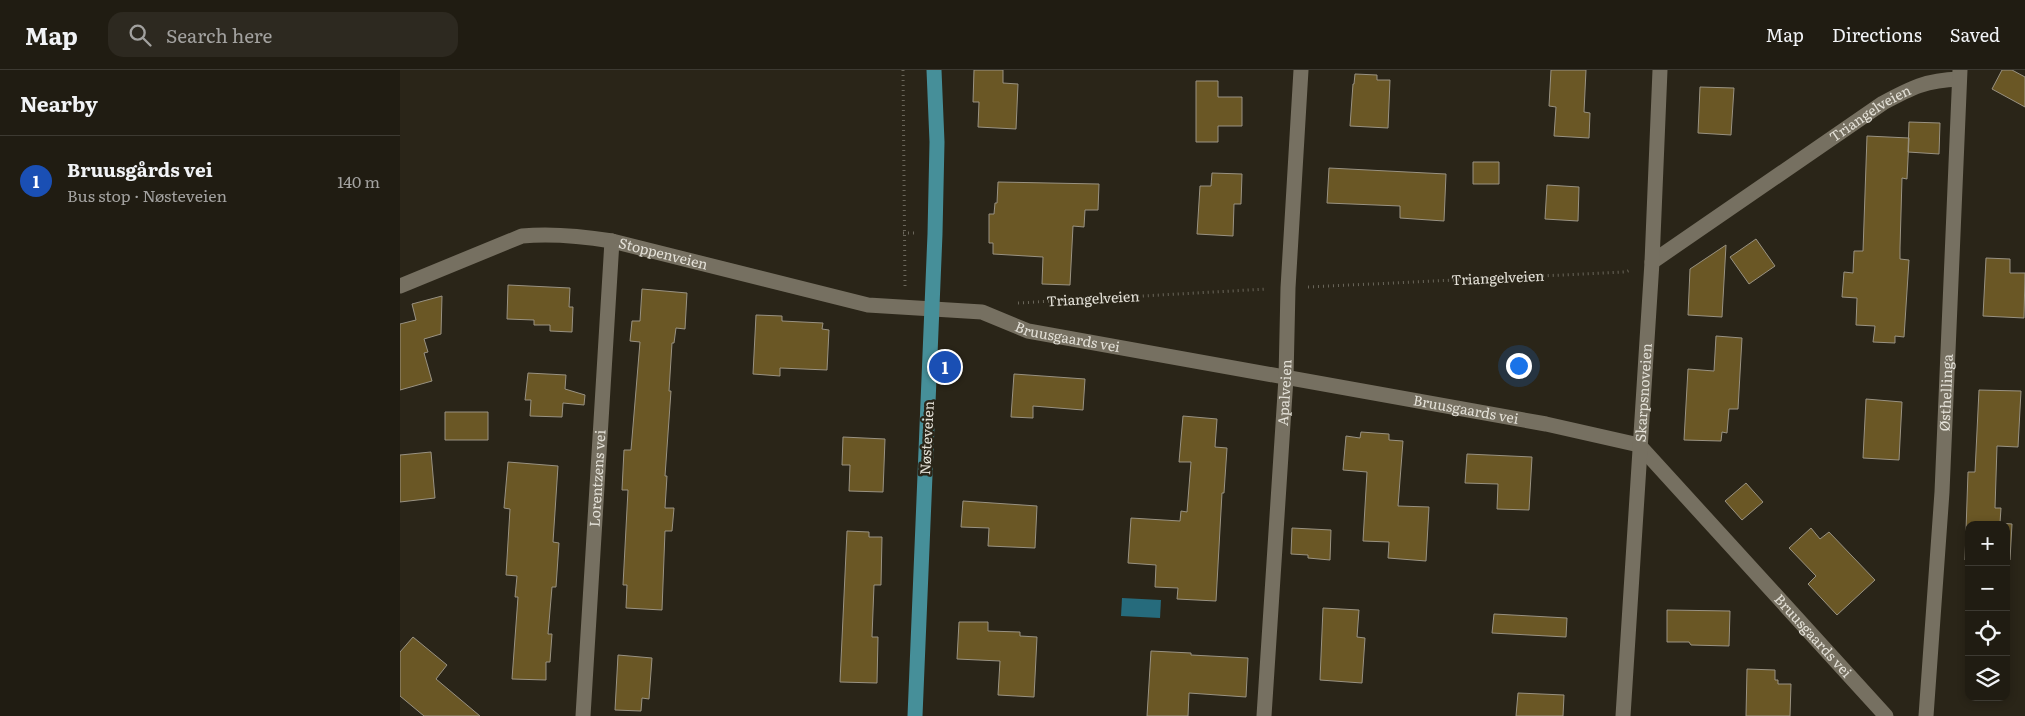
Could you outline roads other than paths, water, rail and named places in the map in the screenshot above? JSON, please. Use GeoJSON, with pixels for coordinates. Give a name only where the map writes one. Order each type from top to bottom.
{"type":"FeatureCollection","features":[{"type":"Feature","properties":{"kind":"main road","name":"Nøsteveien"},"geometry":{"type":"LineString","coordinates":[[915,716],[933,308],[937,142],[934,70]]}},
{"type":"Feature","properties":{"kind":"street","name":"Apalveien"},"geometry":{"type":"LineString","coordinates":[[1264,716],[1286,378],[1288,288],[1301,70]]}},
{"type":"Feature","properties":{"kind":"street","name":"Skarpsnoveien"},"geometry":{"type":"LineString","coordinates":[[1623,716],[1652,262],[1660,70]]}},
{"type":"Feature","properties":{"kind":"street","name":"Triangelveien"},"geometry":{"type":"LineString","coordinates":[[1652,262],[1882,103],[1914,86],[1959,75]]}},
{"type":"Feature","properties":{"kind":"street","name":"Østhellinga"},"geometry":{"type":"LineString","coordinates":[[1926,716],[1942,492],[1959,75]]}},
{"type":"Feature","properties":{"kind":"street","name":"Stoppenveien"},"geometry":{"type":"LineString","coordinates":[[400,286],[522,236],[561,234],[612,241],[868,305],[933,308]]}},
{"type":"Feature","properties":{"kind":"street","name":"Lorentzens vei"},"geometry":{"type":"LineString","coordinates":[[583,716],[612,241]]}},
{"type":"Feature","properties":{"kind":"street","name":"Bruusgaards vei"},"geometry":{"type":"LineString","coordinates":[[933,308],[982,312],[1028,331],[1546,424],[1639,445],[1886,716]]}},
{"type":"Feature","properties":{"kind":"water"},"geometry":{"type":"Polygon","coordinates":[[[1122,598],[1161,600],[1160,618],[1121,616],[1122,598]]]}},
{"type":"Feature","properties":{"kind":"place","name":"Bruusgårds vei"},"geometry":{"type":"Point","coordinates":[945,367]}}]}
